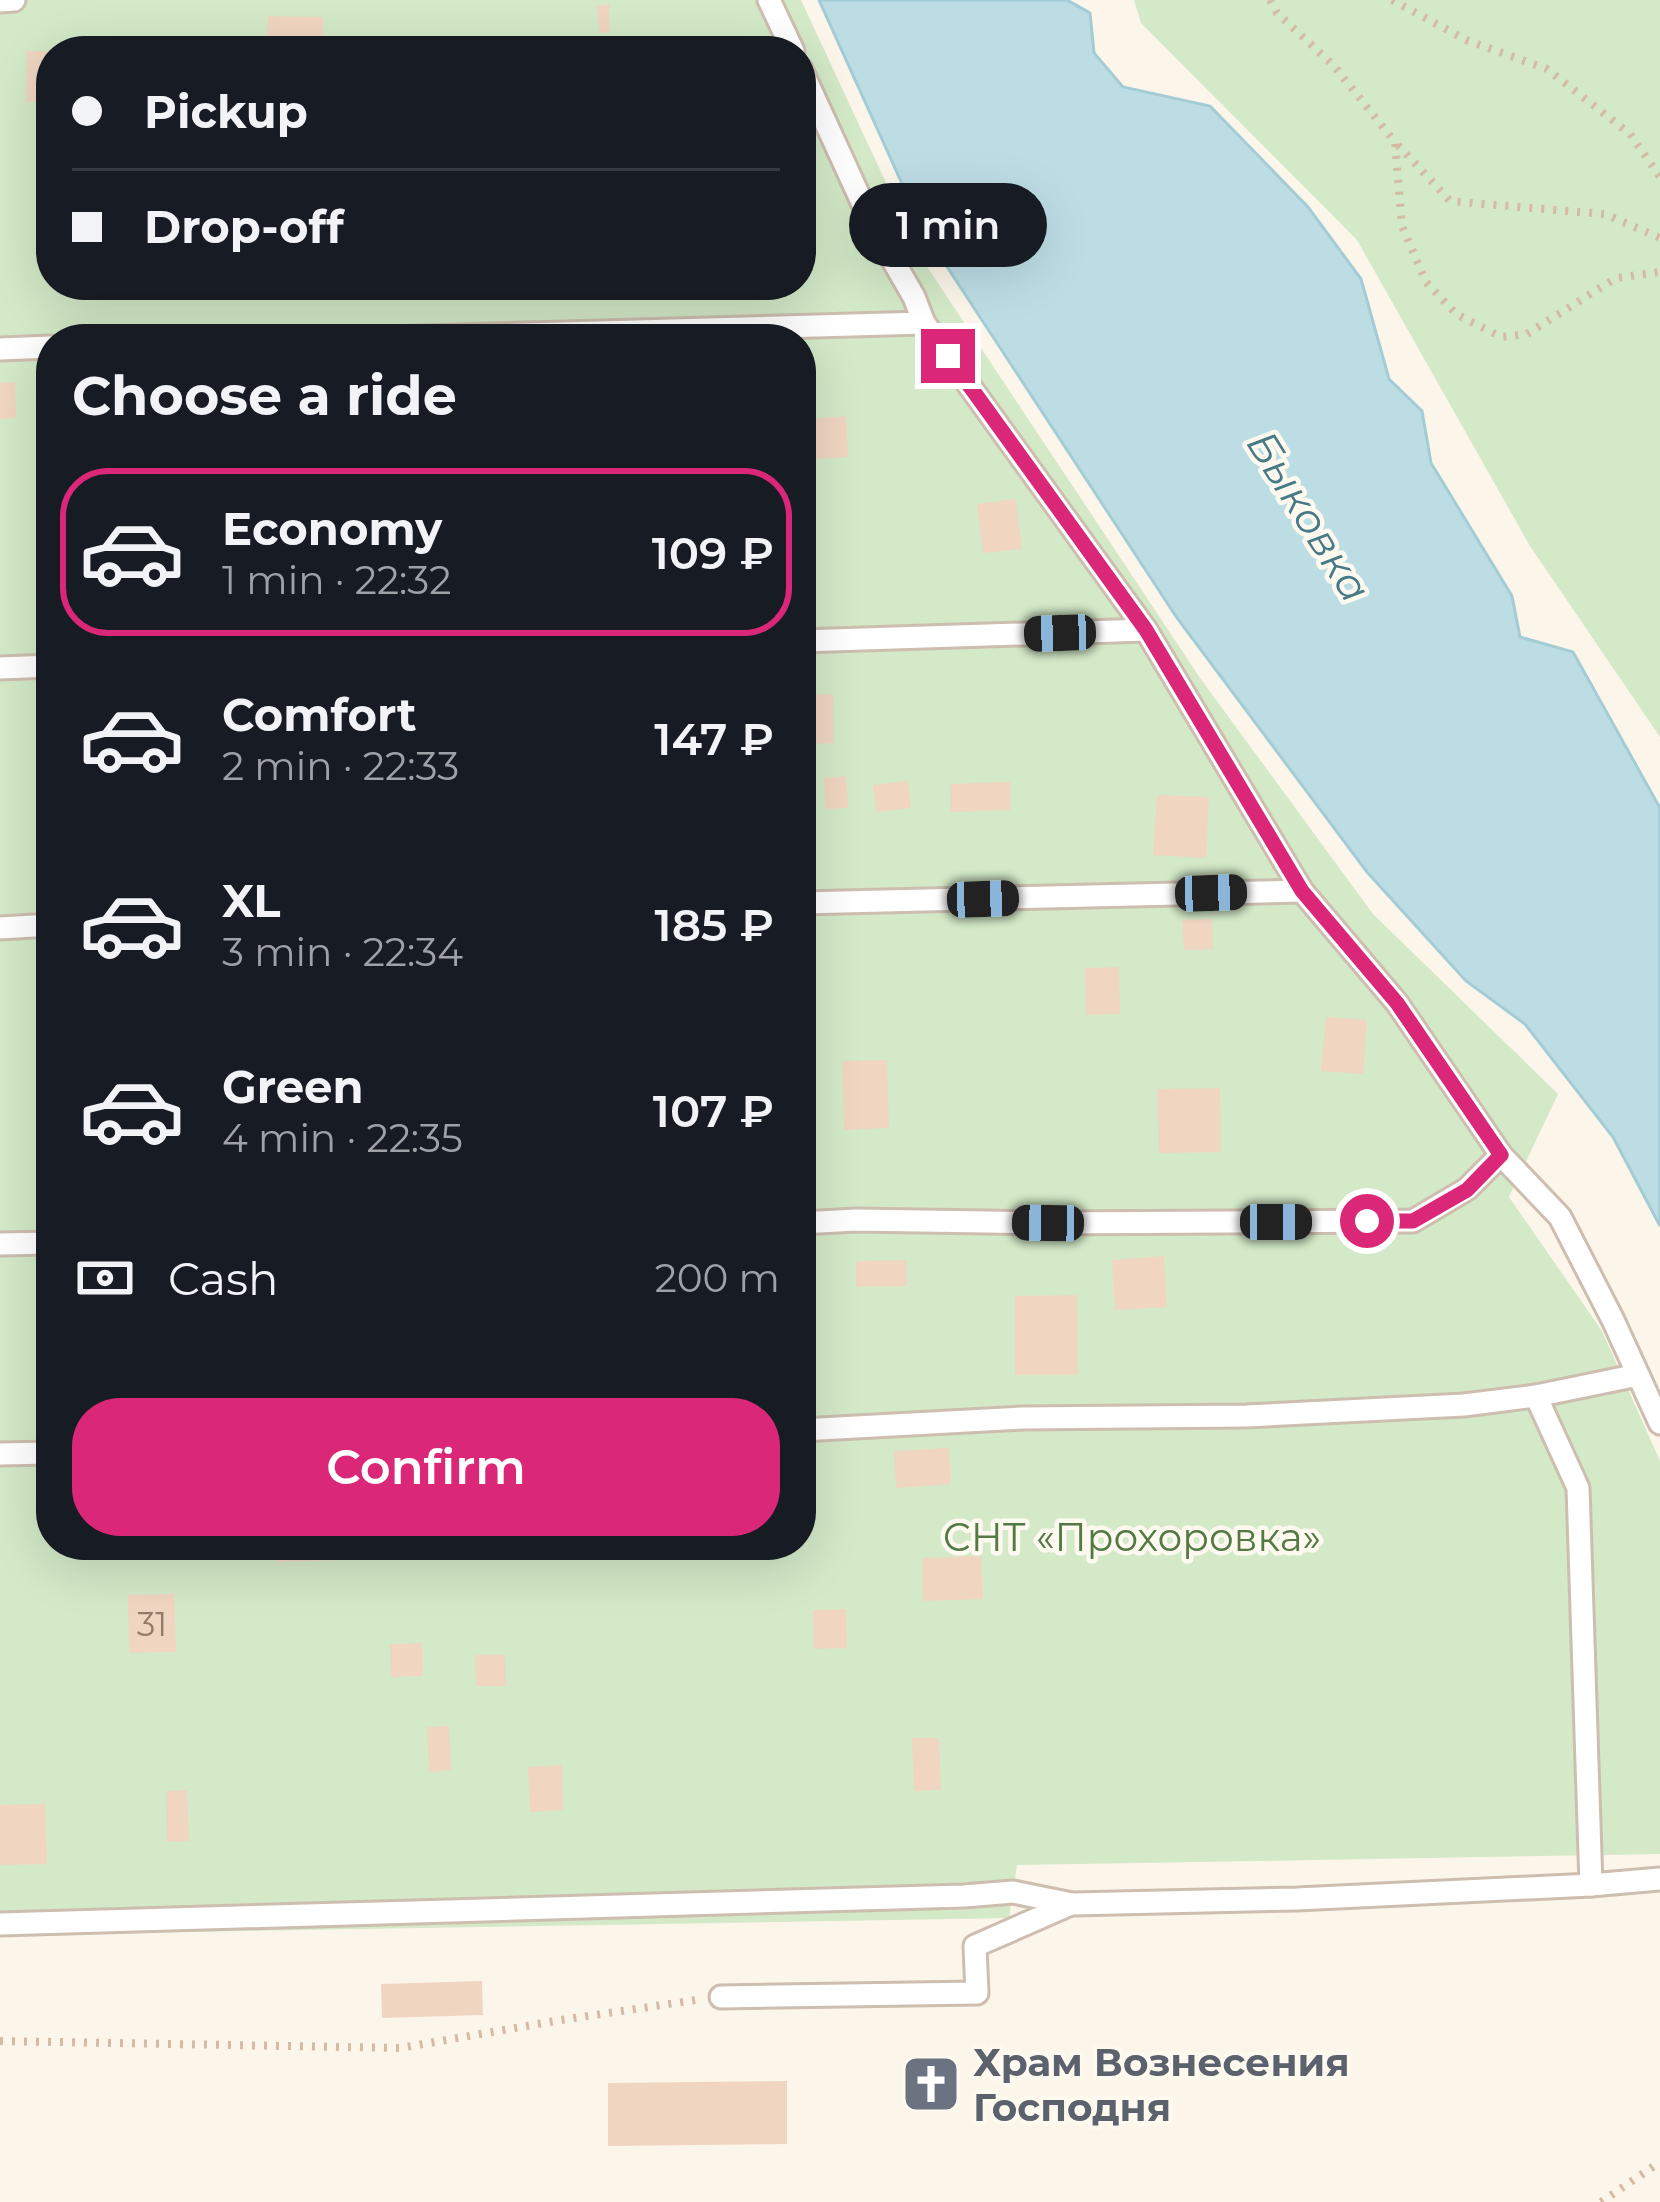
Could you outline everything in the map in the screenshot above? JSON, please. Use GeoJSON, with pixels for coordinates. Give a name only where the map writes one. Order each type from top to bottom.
{"type":"FeatureCollection","features":[{"type":"Feature","properties":{"kind":"lane"},"geometry":{"type":"LineString","coordinates":[[0,1],[14,0]]}},
{"type":"Feature","properties":{"kind":"lane"},"geometry":{"type":"LineString","coordinates":[[769,0],[786,36]]}},
{"type":"Feature","properties":{"kind":"lane"},"geometry":{"type":"LineString","coordinates":[[816,102],[924,322],[1146,630],[1302,891],[1397,1003],[1501,1155],[1560,1217],[1660,1423]]}},
{"type":"Feature","properties":{"kind":"lane"},"geometry":{"type":"LineString","coordinates":[[816,325],[924,322]]}},
{"type":"Feature","properties":{"kind":"lane"},"geometry":{"type":"LineString","coordinates":[[0,349],[36,348]]}},
{"type":"Feature","properties":{"kind":"lane"},"geometry":{"type":"LineString","coordinates":[[816,641],[1146,630]]}},
{"type":"Feature","properties":{"kind":"lane"},"geometry":{"type":"LineString","coordinates":[[0,668],[36,667]]}},
{"type":"Feature","properties":{"kind":"lane"},"geometry":{"type":"LineString","coordinates":[[816,903],[1302,891]]}},
{"type":"Feature","properties":{"kind":"lane"},"geometry":{"type":"LineString","coordinates":[[0,928],[36,926]]}},
{"type":"Feature","properties":{"kind":"lane"},"geometry":{"type":"LineString","coordinates":[[816,1222],[1413,1221],[1467,1190],[1501,1155]]}},
{"type":"Feature","properties":{"kind":"lane"},"geometry":{"type":"LineString","coordinates":[[0,1244],[36,1243]]}},
{"type":"Feature","properties":{"kind":"lane"},"geometry":{"type":"LineString","coordinates":[[816,1429],[1464,1405],[1638,1375]]}},
{"type":"Feature","properties":{"kind":"lane"},"geometry":{"type":"LineString","coordinates":[[1537,1396],[1578,1488],[1592,1886]]}},
{"type":"Feature","properties":{"kind":"lane"},"geometry":{"type":"LineString","coordinates":[[0,1454],[36,1453]]}},
{"type":"Feature","properties":{"kind":"lane"},"geometry":{"type":"LineString","coordinates":[[0,1924],[1013,1892],[1072,1904],[1298,1899],[1660,1879]]}},
{"type":"Feature","properties":{"kind":"lane"},"geometry":{"type":"LineString","coordinates":[[721,1996],[976,1993],[975,1946],[1072,1904]]}},
{"type":"Feature","properties":{"kind":"path"},"geometry":{"type":"LineString","coordinates":[[1270,0],[1277,14],[1334,66],[1450,201],[1605,214],[1660,238]]}},
{"type":"Feature","properties":{"kind":"path"},"geometry":{"type":"LineString","coordinates":[[1392,0],[1466,40],[1547,69],[1630,134],[1660,178]]}},
{"type":"Feature","properties":{"kind":"path"},"geometry":{"type":"LineString","coordinates":[[1395,142],[1402,226],[1426,282],[1456,314],[1501,337],[1527,334],[1616,278],[1660,272]]}},
{"type":"Feature","properties":{"kind":"path"},"geometry":{"type":"LineString","coordinates":[[0,2041],[400,2048],[721,1996]]}},
{"type":"Feature","properties":{"kind":"path"},"geometry":{"type":"LineString","coordinates":[[1601,2202],[1660,2162]]}},
{"type":"Feature","properties":{"kind":"green space","name":"СНТ «Прохоровка»"},"geometry":{"type":"Polygon","coordinates":[[[0,0],[801,0],[920,256],[1200,678],[1373,914],[1558,1094],[1509,1197],[1602,1331],[1660,1461],[1660,1854],[1017,1865],[1009,1918],[0,1935],[0,0]]]}},
{"type":"Feature","properties":{"kind":"green space"},"geometry":{"type":"Polygon","coordinates":[[[1134,0],[1660,0],[1660,737],[1530,546],[1357,240],[1141,23],[1134,0]]]}},
{"type":"Feature","properties":{"kind":"water","name":"Быковка"},"geometry":{"type":"Polygon","coordinates":[[[819,0],[1067,0],[1090,13],[1094,53],[1123,87],[1210,106],[1308,207],[1361,279],[1389,379],[1422,411],[1431,463],[1512,596],[1520,637],[1573,652],[1660,808],[1660,1226],[1613,1137],[1525,1024],[1466,981],[1367,872],[1177,618],[923,230],[819,0]]]}},
{"type":"Feature","properties":{"kind":"building"},"geometry":{"type":"Polygon","coordinates":[[[609,4],[610,32],[599,33],[597,6],[609,4]]]}},
{"type":"Feature","properties":{"kind":"building"},"geometry":{"type":"Polygon","coordinates":[[[268,16],[323,17],[323,36],[267,36],[268,16]]]}},
{"type":"Feature","properties":{"kind":"building"},"geometry":{"type":"Polygon","coordinates":[[[27,51],[36,51],[36,102],[26,102],[27,51]]]}},
{"type":"Feature","properties":{"kind":"building"},"geometry":{"type":"Polygon","coordinates":[[[15,382],[16,418],[0,419],[0,383],[15,382]]]}},
{"type":"Feature","properties":{"kind":"building"},"geometry":{"type":"Polygon","coordinates":[[[846,416],[848,457],[816,459],[816,418],[846,416]]]}},
{"type":"Feature","properties":{"kind":"building"},"geometry":{"type":"Polygon","coordinates":[[[1016,499],[1022,549],[983,553],[977,504],[1016,499]]]}},
{"type":"Feature","properties":{"kind":"building"},"geometry":{"type":"Polygon","coordinates":[[[833,694],[834,743],[816,744],[816,695],[833,694]]]}},
{"type":"Feature","properties":{"kind":"building"},"geometry":{"type":"Polygon","coordinates":[[[846,776],[848,808],[826,809],[824,778],[846,776]]]}},
{"type":"Feature","properties":{"kind":"building"},"geometry":{"type":"Polygon","coordinates":[[[908,781],[911,808],[876,812],[873,785],[908,781]]]}},
{"type":"Feature","properties":{"kind":"building"},"geometry":{"type":"Polygon","coordinates":[[[1010,782],[1010,810],[951,812],[950,784],[1010,782]]]}},
{"type":"Feature","properties":{"kind":"building"},"geometry":{"type":"Polygon","coordinates":[[[1157,795],[1209,797],[1206,858],[1153,855],[1157,795]]]}},
{"type":"Feature","properties":{"kind":"building"},"geometry":{"type":"Polygon","coordinates":[[[1212,919],[1213,949],[1184,950],[1182,920],[1212,919]]]}},
{"type":"Feature","properties":{"kind":"building"},"geometry":{"type":"Polygon","coordinates":[[[1119,967],[1120,1014],[1086,1015],[1085,968],[1119,967]]]}},
{"type":"Feature","properties":{"kind":"building"},"geometry":{"type":"Polygon","coordinates":[[[1326,1017],[1367,1020],[1363,1074],[1321,1071],[1326,1017]]]}},
{"type":"Feature","properties":{"kind":"building"},"geometry":{"type":"Polygon","coordinates":[[[887,1060],[889,1128],[844,1130],[842,1061],[887,1060]]]}},
{"type":"Feature","properties":{"kind":"building"},"geometry":{"type":"Polygon","coordinates":[[[1220,1088],[1221,1152],[1159,1153],[1157,1089],[1220,1088]]]}},
{"type":"Feature","properties":{"kind":"building"},"geometry":{"type":"Polygon","coordinates":[[[1164,1256],[1167,1307],[1115,1310],[1112,1260],[1164,1256]]]}},
{"type":"Feature","properties":{"kind":"building"},"geometry":{"type":"Polygon","coordinates":[[[906,1260],[907,1286],[856,1287],[856,1261],[906,1260]]]}},
{"type":"Feature","properties":{"kind":"building"},"geometry":{"type":"Polygon","coordinates":[[[1077,1295],[1078,1375],[1015,1375],[1015,1296],[1077,1295]]]}},
{"type":"Feature","properties":{"kind":"building"},"geometry":{"type":"Polygon","coordinates":[[[949,1448],[951,1484],[896,1488],[894,1451],[949,1448]]]}},
{"type":"Feature","properties":{"kind":"building"},"geometry":{"type":"Polygon","coordinates":[[[981,1556],[983,1599],[923,1601],[922,1558],[981,1556]]]}},
{"type":"Feature","properties":{"kind":"building"},"geometry":{"type":"Polygon","coordinates":[[[174,1594],[176,1652],[129,1653],[128,1595],[174,1594]]]}},
{"type":"Feature","properties":{"kind":"building"},"geometry":{"type":"Polygon","coordinates":[[[846,1609],[847,1648],[814,1649],[813,1610],[846,1609]]]}},
{"type":"Feature","properties":{"kind":"building"},"geometry":{"type":"Polygon","coordinates":[[[422,1643],[423,1676],[391,1677],[390,1644],[422,1643]]]}},
{"type":"Feature","properties":{"kind":"building"},"geometry":{"type":"Polygon","coordinates":[[[475,1655],[505,1655],[506,1686],[476,1686],[475,1655]]]}},
{"type":"Feature","properties":{"kind":"building"},"geometry":{"type":"Polygon","coordinates":[[[449,1726],[451,1770],[429,1772],[427,1727],[449,1726]]]}},
{"type":"Feature","properties":{"kind":"building"},"geometry":{"type":"Polygon","coordinates":[[[912,1738],[939,1738],[941,1790],[914,1791],[912,1738]]]}},
{"type":"Feature","properties":{"kind":"building"},"geometry":{"type":"Polygon","coordinates":[[[562,1765],[563,1810],[530,1812],[528,1767],[562,1765]]]}},
{"type":"Feature","properties":{"kind":"building"},"geometry":{"type":"Polygon","coordinates":[[[187,1790],[189,1841],[167,1842],[166,1791],[187,1790]]]}},
{"type":"Feature","properties":{"kind":"building"},"geometry":{"type":"Polygon","coordinates":[[[45,1804],[47,1864],[0,1865],[0,1805],[45,1804]]]}},
{"type":"Feature","properties":{"kind":"building"},"geometry":{"type":"Polygon","coordinates":[[[482,1981],[483,2015],[382,2018],[381,1984],[482,1981]]]}},
{"type":"Feature","properties":{"kind":"building"},"geometry":{"type":"Polygon","coordinates":[[[787,2081],[787,2144],[608,2146],[608,2083],[787,2081]]]}},
{"type":"Feature","properties":{"kind":"place","name":"Храм Вознесения Господня"},"geometry":{"type":"Point","coordinates":[931,2084]}},
{"type":"Feature","properties":{"kind":"route"},"geometry":{"type":"LineString","coordinates":[[948,356],[1146,630],[1302,891],[1397,1003],[1501,1155],[1467,1190],[1413,1221],[1367,1221]]}}]}
